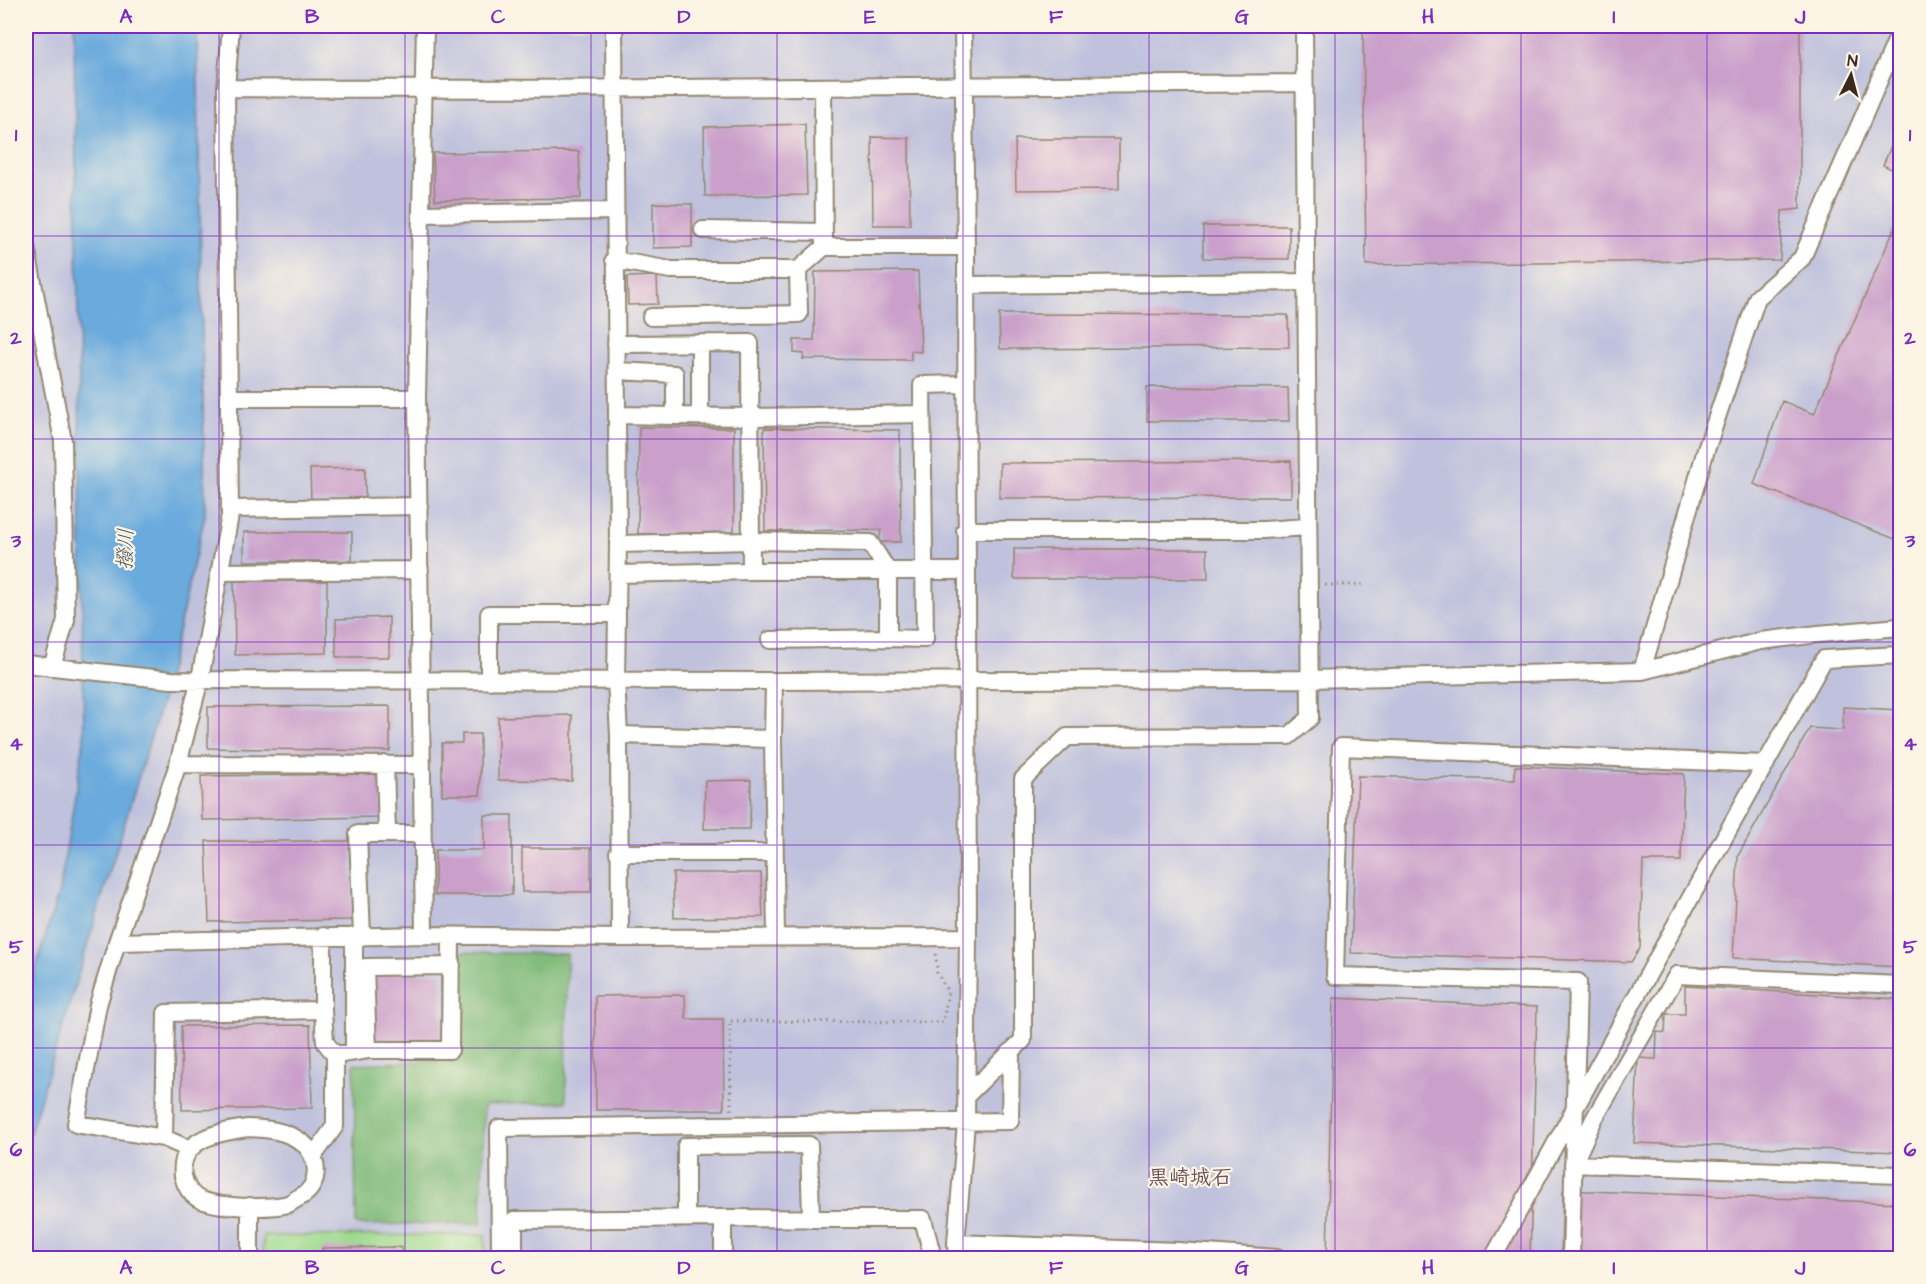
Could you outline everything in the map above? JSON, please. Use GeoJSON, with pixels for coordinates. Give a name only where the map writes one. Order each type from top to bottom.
{"type":"FeatureCollection","features":[{"type":"Feature","properties":{"kind":"street"},"geometry":{"type":"LineString","coordinates":[[189,1149],[164,1138],[76,1124],[98,1005],[117,942],[178,764],[200,679],[230,509],[226,88],[231,26]]}},
{"type":"Feature","properties":{"kind":"street"},"geometry":{"type":"LineString","coordinates":[[424,26],[417,398],[424,935]]}},
{"type":"Feature","properties":{"kind":"street"},"geometry":{"type":"LineString","coordinates":[[614,26],[614,260],[618,544],[616,681],[619,735],[620,938]]}},
{"type":"Feature","properties":{"kind":"street"},"geometry":{"type":"LineString","coordinates":[[963,26],[968,937],[966,1123],[957,1251],[1178,1251],[1277,1258]]}},
{"type":"Feature","properties":{"kind":"street"},"geometry":{"type":"LineString","coordinates":[[966,1096],[1023,1040],[1023,779],[1067,737],[1289,736],[1310,718],[1304,26]]}},
{"type":"Feature","properties":{"kind":"street"},"geometry":{"type":"LineString","coordinates":[[1642,671],[1705,453],[1757,298],[1802,258],[1900,32]]}},
{"type":"Feature","properties":{"kind":"street"},"geometry":{"type":"LineString","coordinates":[[226,88],[424,90],[1304,83]]}},
{"type":"Feature","properties":{"kind":"street"},"geometry":{"type":"LineString","coordinates":[[651,316],[799,314],[798,270],[824,240],[823,88]]}},
{"type":"Feature","properties":{"kind":"street"},"geometry":{"type":"LineString","coordinates":[[421,214],[614,211]]}},
{"type":"Feature","properties":{"kind":"street"},"geometry":{"type":"LineString","coordinates":[[704,230],[824,240],[966,247]]}},
{"type":"Feature","properties":{"kind":"street"},"geometry":{"type":"LineString","coordinates":[[26,246],[63,441],[66,620],[52,667]]}},
{"type":"Feature","properties":{"kind":"street"},"geometry":{"type":"LineString","coordinates":[[614,260],[671,270],[798,270]]}},
{"type":"Feature","properties":{"kind":"street"},"geometry":{"type":"LineString","coordinates":[[966,285],[1306,282]]}},
{"type":"Feature","properties":{"kind":"street"},"geometry":{"type":"LineString","coordinates":[[700,343],[700,416]]}},
{"type":"Feature","properties":{"kind":"street"},"geometry":{"type":"LineString","coordinates":[[616,344],[750,343],[751,571]]}},
{"type":"Feature","properties":{"kind":"street"},"geometry":{"type":"LineString","coordinates":[[617,371],[675,374],[675,416]]}},
{"type":"Feature","properties":{"kind":"street"},"geometry":{"type":"LineString","coordinates":[[770,640],[925,639],[922,385],[965,384]]}},
{"type":"Feature","properties":{"kind":"street"},"geometry":{"type":"LineString","coordinates":[[229,398],[417,398]]}},
{"type":"Feature","properties":{"kind":"street"},"geometry":{"type":"LineString","coordinates":[[617,415],[750,417],[922,414]]}},
{"type":"Feature","properties":{"kind":"street"},"geometry":{"type":"LineString","coordinates":[[230,509],[419,506]]}},
{"type":"Feature","properties":{"kind":"street"},"geometry":{"type":"LineString","coordinates":[[965,530],[1263,530],[1307,527]]}},
{"type":"Feature","properties":{"kind":"street"},"geometry":{"type":"LineString","coordinates":[[618,544],[870,543],[888,571],[888,638]]}},
{"type":"Feature","properties":{"kind":"street"},"geometry":{"type":"LineString","coordinates":[[219,572],[420,570]]}},
{"type":"Feature","properties":{"kind":"street"},"geometry":{"type":"LineString","coordinates":[[618,574],[751,571],[965,571]]}},
{"type":"Feature","properties":{"kind":"street"},"geometry":{"type":"LineString","coordinates":[[489,681],[489,615],[617,614]]}},
{"type":"Feature","properties":{"kind":"street"},"geometry":{"type":"LineString","coordinates":[[26,664],[171,680],[1309,679],[1642,671],[1761,641],[1900,627]]}},
{"type":"Feature","properties":{"kind":"street"},"geometry":{"type":"LineString","coordinates":[[1493,1258],[1824,659],[1900,655]]}},
{"type":"Feature","properties":{"kind":"street"},"geometry":{"type":"LineString","coordinates":[[774,681],[772,739],[776,936]]}},
{"type":"Feature","properties":{"kind":"street"},"geometry":{"type":"LineString","coordinates":[[619,735],[772,739]]}},
{"type":"Feature","properties":{"kind":"street"},"geometry":{"type":"LineString","coordinates":[[1571,1258],[1578,982],[1335,976],[1341,747],[1766,764]]}},
{"type":"Feature","properties":{"kind":"street"},"geometry":{"type":"LineString","coordinates":[[178,764],[423,765]]}},
{"type":"Feature","properties":{"kind":"street"},"geometry":{"type":"LineString","coordinates":[[385,764],[387,834]]}},
{"type":"Feature","properties":{"kind":"street"},"geometry":{"type":"LineString","coordinates":[[361,1051],[358,834],[422,834]]}},
{"type":"Feature","properties":{"kind":"street"},"geometry":{"type":"LineString","coordinates":[[618,853],[774,853]]}},
{"type":"Feature","properties":{"kind":"street"},"geometry":{"type":"LineString","coordinates":[[117,942],[424,935],[620,938],[968,937]]}},
{"type":"Feature","properties":{"kind":"street"},"geometry":{"type":"LineString","coordinates":[[314,1155],[335,1126],[335,1055],[325,1042],[322,1010],[323,936]]}},
{"type":"Feature","properties":{"kind":"street"},"geometry":{"type":"LineString","coordinates":[[335,1055],[361,1051],[450,1050],[451,936]]}},
{"type":"Feature","properties":{"kind":"street"},"geometry":{"type":"LineString","coordinates":[[361,1051],[365,967],[452,966]]}},
{"type":"Feature","properties":{"kind":"street"},"geometry":{"type":"LineString","coordinates":[[1573,1164],[1594,1119],[1677,975],[1900,985]]}},
{"type":"Feature","properties":{"kind":"street"},"geometry":{"type":"LineString","coordinates":[[164,1138],[166,1013],[322,1010]]}},
{"type":"Feature","properties":{"kind":"street"},"geometry":{"type":"LineString","coordinates":[[500,1258],[499,1128],[1010,1121],[1011,1052]]}},
{"type":"Feature","properties":{"kind":"street"},"geometry":{"type":"LineString","coordinates":[[248,1128],[278,1130],[302,1141],[314,1155],[317,1175],[308,1194],[288,1204],[218,1206],[196,1198],[185,1184],[182,1168],[189,1149],[223,1131],[248,1128]]}},
{"type":"Feature","properties":{"kind":"street"},"geometry":{"type":"LineString","coordinates":[[686,1218],[686,1146],[809,1145],[811,1218]]}},
{"type":"Feature","properties":{"kind":"street"},"geometry":{"type":"LineString","coordinates":[[1573,1164],[1900,1175]]}},
{"type":"Feature","properties":{"kind":"street"},"geometry":{"type":"LineString","coordinates":[[250,1206],[250,1258]]}},
{"type":"Feature","properties":{"kind":"street"},"geometry":{"type":"LineString","coordinates":[[514,1258],[514,1220],[686,1218],[923,1219],[933,1258]]}},
{"type":"Feature","properties":{"kind":"street"},"geometry":{"type":"LineString","coordinates":[[723,1218],[723,1258]]}},
{"type":"Feature","properties":{"kind":"path"},"geometry":{"type":"LineString","coordinates":[[1309,585],[1363,585]]}},
{"type":"Feature","properties":{"kind":"path"},"geometry":{"type":"LineString","coordinates":[[731,1124],[730,1021],[943,1022],[948,992],[937,973],[935,938]]}},
{"type":"Feature","properties":{"kind":"shaded area"},"geometry":{"type":"Polygon","coordinates":[[[26,26],[74,26],[84,740],[60,888],[26,1000],[26,26]]]}},
{"type":"Feature","properties":{"kind":"shaded area"},"geometry":{"type":"Polygon","coordinates":[[[197,26],[1900,26],[1900,1258],[26,1258],[26,1146],[163,697],[205,515],[197,26]]]}},
{"type":"Feature","properties":{"kind":"green space"},"geometry":{"type":"Polygon","coordinates":[[[456,952],[567,954],[566,1102],[484,1105],[481,1223],[356,1225],[354,1064],[459,1060],[456,952]]]}},
{"type":"Feature","properties":{"kind":"green space"},"geometry":{"type":"Polygon","coordinates":[[[485,1235],[485,1258],[263,1258],[263,1236],[485,1235]]]}},
{"type":"Feature","properties":{"kind":"water","name":"撥川"},"geometry":{"type":"Polygon","coordinates":[[[74,26],[197,26],[205,515],[163,697],[26,1146],[26,1000],[60,888],[84,740],[74,26]]]}},
{"type":"Feature","properties":{"kind":"building"},"geometry":{"type":"Polygon","coordinates":[[[1363,26],[1800,26],[1800,209],[1782,211],[1780,260],[1366,265],[1363,26]]]}},
{"type":"Feature","properties":{"kind":"building"},"geometry":{"type":"Polygon","coordinates":[[[805,124],[807,195],[705,196],[704,127],[805,124]]]}},
{"type":"Feature","properties":{"kind":"building"},"geometry":{"type":"Polygon","coordinates":[[[1900,125],[1900,173],[1883,165],[1900,125]]]}},
{"type":"Feature","properties":{"kind":"building"},"geometry":{"type":"Polygon","coordinates":[[[872,137],[909,138],[910,225],[873,225],[872,137]]]}},
{"type":"Feature","properties":{"kind":"building"},"geometry":{"type":"Polygon","coordinates":[[[1015,139],[1119,139],[1119,189],[1016,190],[1015,139]]]}},
{"type":"Feature","properties":{"kind":"building"},"geometry":{"type":"Polygon","coordinates":[[[579,151],[581,198],[435,200],[433,153],[579,151]]]}},
{"type":"Feature","properties":{"kind":"building"},"geometry":{"type":"Polygon","coordinates":[[[653,203],[692,204],[692,247],[653,248],[653,203]]]}},
{"type":"Feature","properties":{"kind":"building"},"geometry":{"type":"Polygon","coordinates":[[[1900,215],[1900,541],[1754,484],[1782,401],[1814,414],[1900,215]]]}},
{"type":"Feature","properties":{"kind":"building"},"geometry":{"type":"Polygon","coordinates":[[[1203,226],[1289,226],[1289,259],[1203,258],[1203,226]]]}},
{"type":"Feature","properties":{"kind":"building"},"geometry":{"type":"Polygon","coordinates":[[[918,271],[921,352],[911,351],[911,360],[803,359],[804,354],[794,353],[794,340],[814,340],[815,272],[918,271]]]}},
{"type":"Feature","properties":{"kind":"building"},"geometry":{"type":"Polygon","coordinates":[[[657,276],[658,304],[628,305],[627,277],[657,276]]]}},
{"type":"Feature","properties":{"kind":"building"},"geometry":{"type":"Polygon","coordinates":[[[999,314],[1288,315],[1289,347],[1000,349],[999,314]]]}},
{"type":"Feature","properties":{"kind":"building"},"geometry":{"type":"Polygon","coordinates":[[[1147,387],[1288,388],[1289,421],[1147,421],[1147,387]]]}},
{"type":"Feature","properties":{"kind":"building"},"geometry":{"type":"Polygon","coordinates":[[[639,427],[734,428],[734,532],[638,534],[639,427]]]}},
{"type":"Feature","properties":{"kind":"building"},"geometry":{"type":"Polygon","coordinates":[[[764,428],[900,430],[901,542],[879,542],[881,530],[765,531],[764,428]]]}},
{"type":"Feature","properties":{"kind":"building"},"geometry":{"type":"Polygon","coordinates":[[[1291,461],[1291,497],[999,498],[1000,463],[1291,461]]]}},
{"type":"Feature","properties":{"kind":"building"},"geometry":{"type":"Polygon","coordinates":[[[365,468],[365,500],[311,501],[310,469],[365,468]]]}},
{"type":"Feature","properties":{"kind":"building"},"geometry":{"type":"Polygon","coordinates":[[[244,532],[352,532],[352,561],[244,561],[244,532]]]}},
{"type":"Feature","properties":{"kind":"building"},"geometry":{"type":"Polygon","coordinates":[[[1014,549],[1207,549],[1208,579],[1014,579],[1014,549]]]}},
{"type":"Feature","properties":{"kind":"building"},"geometry":{"type":"Polygon","coordinates":[[[234,581],[327,581],[327,653],[235,655],[234,581]]]}},
{"type":"Feature","properties":{"kind":"building"},"geometry":{"type":"Polygon","coordinates":[[[389,617],[389,657],[336,657],[336,619],[389,617]]]}},
{"type":"Feature","properties":{"kind":"building"},"geometry":{"type":"Polygon","coordinates":[[[390,706],[390,751],[208,748],[208,707],[390,706]]]}},
{"type":"Feature","properties":{"kind":"building"},"geometry":{"type":"Polygon","coordinates":[[[1843,707],[1900,710],[1900,967],[1733,958],[1738,856],[1810,728],[1843,730],[1843,707]]]}},
{"type":"Feature","properties":{"kind":"building"},"geometry":{"type":"Polygon","coordinates":[[[572,715],[572,781],[498,780],[498,717],[572,715]]]}},
{"type":"Feature","properties":{"kind":"building"},"geometry":{"type":"Polygon","coordinates":[[[462,734],[480,734],[480,795],[442,795],[442,743],[462,743],[462,734]]]}},
{"type":"Feature","properties":{"kind":"building"},"geometry":{"type":"Polygon","coordinates":[[[1515,766],[1684,774],[1681,861],[1643,861],[1640,948],[1631,962],[1351,953],[1358,776],[1515,780],[1515,766]]]}},
{"type":"Feature","properties":{"kind":"building"},"geometry":{"type":"Polygon","coordinates":[[[383,774],[382,817],[202,820],[201,776],[383,774]]]}},
{"type":"Feature","properties":{"kind":"building"},"geometry":{"type":"Polygon","coordinates":[[[751,780],[750,829],[704,829],[705,781],[751,780]]]}},
{"type":"Feature","properties":{"kind":"building"},"geometry":{"type":"Polygon","coordinates":[[[484,815],[512,815],[512,895],[435,895],[435,850],[484,850],[484,815]]]}},
{"type":"Feature","properties":{"kind":"building"},"geometry":{"type":"Polygon","coordinates":[[[206,841],[351,841],[352,920],[209,922],[206,841]]]}},
{"type":"Feature","properties":{"kind":"building"},"geometry":{"type":"Polygon","coordinates":[[[522,848],[591,848],[591,892],[522,892],[522,848]]]}},
{"type":"Feature","properties":{"kind":"building"},"geometry":{"type":"Polygon","coordinates":[[[673,873],[761,873],[763,917],[674,918],[673,873]]]}},
{"type":"Feature","properties":{"kind":"building"},"geometry":{"type":"Polygon","coordinates":[[[441,973],[442,1042],[373,1042],[373,974],[441,973]]]}},
{"type":"Feature","properties":{"kind":"building"},"geometry":{"type":"Polygon","coordinates":[[[1685,986],[1900,999],[1900,1152],[1634,1143],[1638,1058],[1656,1059],[1657,1032],[1665,1033],[1666,1014],[1685,1014],[1685,986]]]}},
{"type":"Feature","properties":{"kind":"building"},"geometry":{"type":"Polygon","coordinates":[[[685,995],[686,1019],[723,1019],[724,1110],[596,1110],[595,996],[685,995]]]}},
{"type":"Feature","properties":{"kind":"building"},"geometry":{"type":"Polygon","coordinates":[[[1333,998],[1537,1007],[1530,1258],[1327,1258],[1333,998]]]}},
{"type":"Feature","properties":{"kind":"building"},"geometry":{"type":"Polygon","coordinates":[[[310,1025],[312,1108],[182,1110],[181,1026],[310,1025]]]}},
{"type":"Feature","properties":{"kind":"building"},"geometry":{"type":"Polygon","coordinates":[[[1563,1190],[1900,1203],[1900,1258],[1561,1258],[1563,1190]]]}},
{"type":"Feature","properties":{"kind":"building"},"geometry":{"type":"Polygon","coordinates":[[[401,1247],[402,1258],[322,1258],[322,1248],[401,1247]]]}},
{"type":"Feature","properties":{"kind":"district","name":"黒崎城石"},"geometry":{"type":"Point","coordinates":[1190,1177]}}]}
